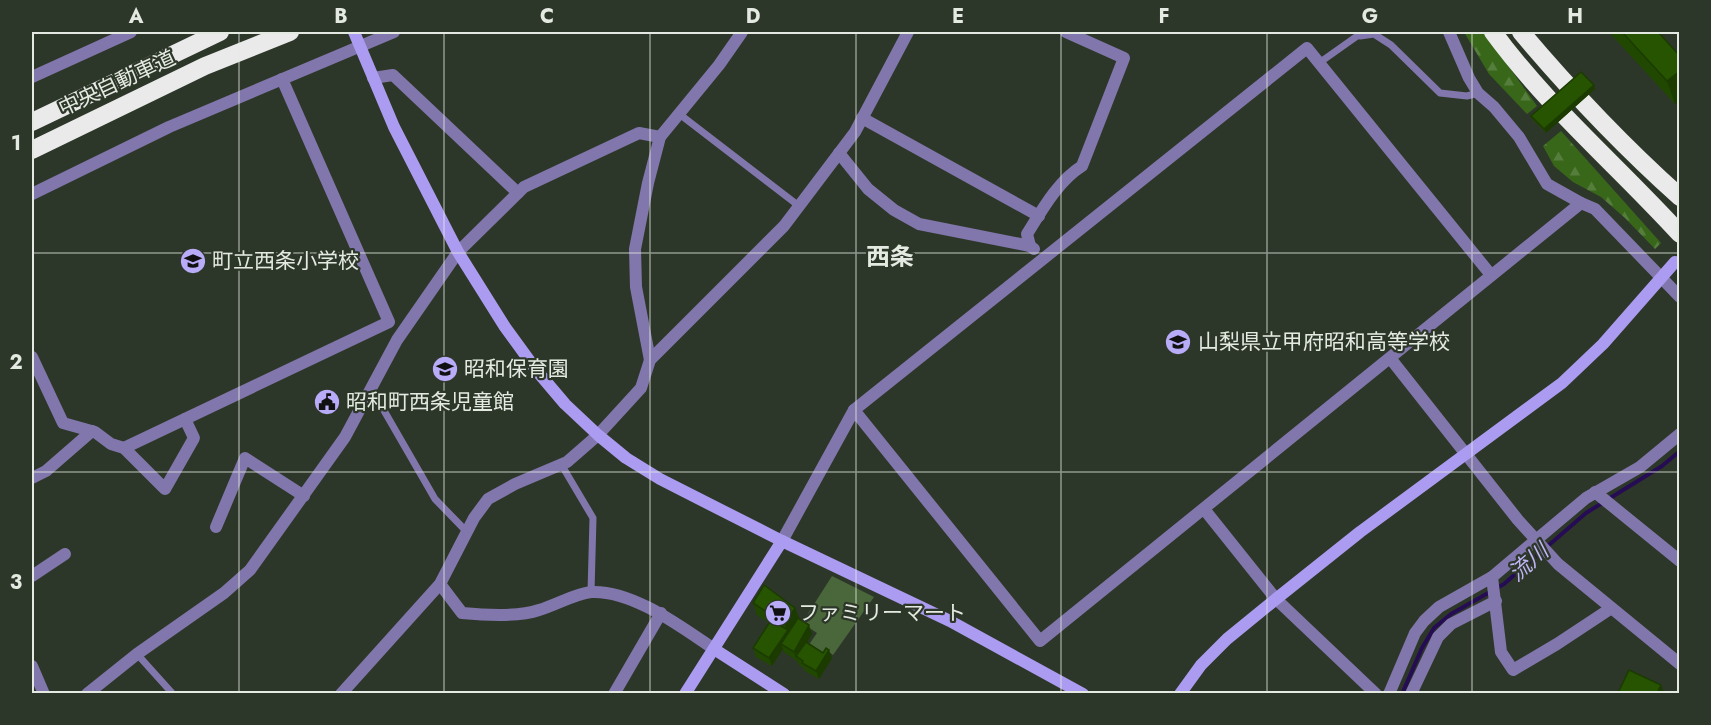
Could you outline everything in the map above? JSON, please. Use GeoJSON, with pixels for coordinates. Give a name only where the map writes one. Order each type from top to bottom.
{"type":"FeatureCollection","features":[{"type":"Feature","properties":{"kind":"highway","name":"中央自動車道"},"geometry":{"type":"LineString","coordinates":[[32,122],[220,32]]}},
{"type":"Feature","properties":{"kind":"highway","name":"中央自動車道"},"geometry":{"type":"LineString","coordinates":[[32,150],[205,66],[290,32]]}},
{"type":"Feature","properties":{"kind":"highway"},"geometry":{"type":"LineString","coordinates":[[1493,32],[1510,56],[1558,109],[1680,234]]}},
{"type":"Feature","properties":{"kind":"highway"},"geometry":{"type":"LineString","coordinates":[[1521,32],[1638,160],[1680,197]]}},
{"type":"Feature","properties":{"kind":"highway"},"geometry":{"type":"LineString","coordinates":[[1628,181],[1665,207],[1680,221]]}},
{"type":"Feature","properties":{"kind":"street"},"geometry":{"type":"LineString","coordinates":[[32,77],[131,32]]}},
{"type":"Feature","properties":{"kind":"street"},"geometry":{"type":"LineString","coordinates":[[354,32],[409,156],[459,252],[505,327],[537,371],[565,404],[598,435],[626,458],[660,479],[950,621],[1083,693]]}},
{"type":"Feature","properties":{"kind":"street"},"geometry":{"type":"LineString","coordinates":[[32,194],[169,127],[394,32]]}},
{"type":"Feature","properties":{"kind":"street"},"geometry":{"type":"LineString","coordinates":[[650,360],[636,287],[635,249],[660,137],[719,65],[742,32]]}},
{"type":"Feature","properties":{"kind":"street"},"geometry":{"type":"LineString","coordinates":[[341,693],[440,584],[467,532],[488,499],[515,484],[567,462],[598,435],[641,388],[650,360],[784,226],[855,132],[908,32]]}},
{"type":"Feature","properties":{"kind":"street"},"geometry":{"type":"LineString","coordinates":[[1042,258],[1030,246],[1027,234],[1068,175],[1082,166],[1124,58],[1066,32]]}},
{"type":"Feature","properties":{"kind":"street"},"geometry":{"type":"LineString","coordinates":[[1449,32],[1468,78],[1478,93],[1494,107],[1519,137],[1547,184],[1595,209],[1680,297]]}},
{"type":"Feature","properties":{"kind":"street"},"geometry":{"type":"LineString","coordinates":[[685,693],[782,540],[854,410],[1307,48],[1491,275]]}},
{"type":"Feature","properties":{"kind":"street"},"geometry":{"type":"LineString","coordinates":[[373,78],[393,75],[518,193]]}},
{"type":"Feature","properties":{"kind":"street"},"geometry":{"type":"LineString","coordinates":[[124,448],[389,322],[282,79]]}},
{"type":"Feature","properties":{"kind":"street"},"geometry":{"type":"LineString","coordinates":[[862,118],[1039,216]]}},
{"type":"Feature","properties":{"kind":"street"},"geometry":{"type":"LineString","coordinates":[[87,693],[137,654],[224,593],[250,570],[345,437],[397,340],[459,252],[524,187],[639,133],[660,137]]}},
{"type":"Feature","properties":{"kind":"street"},"geometry":{"type":"LineString","coordinates":[[839,153],[868,189],[894,210],[919,224],[1030,246]]}},
{"type":"Feature","properties":{"kind":"street"},"geometry":{"type":"LineString","coordinates":[[854,410],[1040,641],[1581,203]]}},
{"type":"Feature","properties":{"kind":"street"},"geometry":{"type":"LineString","coordinates":[[1180,693],[1201,665],[1227,639],[1276,599],[1360,532],[1562,383],[1603,344],[1675,262]]}},
{"type":"Feature","properties":{"kind":"street"},"geometry":{"type":"LineString","coordinates":[[32,357],[63,423],[92,431],[111,444],[124,448],[165,489],[194,438],[185,419]]}},
{"type":"Feature","properties":{"kind":"street"},"geometry":{"type":"LineString","coordinates":[[1390,358],[1536,540],[1558,564],[1610,609],[1680,664]]}},
{"type":"Feature","properties":{"kind":"street"},"geometry":{"type":"LineString","coordinates":[[32,478],[46,471],[92,431]]}},
{"type":"Feature","properties":{"kind":"street"},"geometry":{"type":"LineString","coordinates":[[1389,693],[1415,633],[1439,607],[1492,578],[1586,498],[1640,467],[1677,441]]}},
{"type":"Feature","properties":{"kind":"street"},"geometry":{"type":"LineString","coordinates":[[216,527],[245,458],[304,496]]}},
{"type":"Feature","properties":{"kind":"street"},"geometry":{"type":"LineString","coordinates":[[1596,492],[1680,561]]}},
{"type":"Feature","properties":{"kind":"street"},"geometry":{"type":"LineString","coordinates":[[1204,509],[1276,599],[1376,693]]}},
{"type":"Feature","properties":{"kind":"street"},"geometry":{"type":"LineString","coordinates":[[32,576],[65,554]]}},
{"type":"Feature","properties":{"kind":"street"},"geometry":{"type":"LineString","coordinates":[[1492,578],[1501,652],[1513,670],[1610,609]]}},
{"type":"Feature","properties":{"kind":"street"},"geometry":{"type":"LineString","coordinates":[[440,584],[462,613],[485,615],[537,611],[591,592],[630,598],[661,613],[784,693]]}},
{"type":"Feature","properties":{"kind":"street"},"geometry":{"type":"LineString","coordinates":[[1411,693],[1438,637],[1451,624],[1496,600]]}},
{"type":"Feature","properties":{"kind":"street"},"geometry":{"type":"LineString","coordinates":[[614,693],[661,613]]}},
{"type":"Feature","properties":{"kind":"street"},"geometry":{"type":"LineString","coordinates":[[32,666],[44,693]]}},
{"type":"Feature","properties":{"kind":"lane"},"geometry":{"type":"LineString","coordinates":[[1319,63],[1360,34],[1374,34],[1391,45],[1440,93],[1467,96],[1478,93]]}},
{"type":"Feature","properties":{"kind":"lane"},"geometry":{"type":"LineString","coordinates":[[678,113],[799,206]]}},
{"type":"Feature","properties":{"kind":"lane"},"geometry":{"type":"LineString","coordinates":[[371,388],[435,499],[467,532]]}},
{"type":"Feature","properties":{"kind":"lane"},"geometry":{"type":"LineString","coordinates":[[561,464],[593,518],[591,592]]}},
{"type":"Feature","properties":{"kind":"lane"},"geometry":{"type":"LineString","coordinates":[[137,654],[173,693]]}},
{"type":"Feature","properties":{"kind":"green space"},"geometry":{"type":"Polygon","coordinates":[[[1464,32],[1484,32],[1537,106],[1527,114],[1489,74],[1464,32]]]}},
{"type":"Feature","properties":{"kind":"green space"},"geometry":{"type":"Polygon","coordinates":[[[1561,131],[1661,243],[1655,249],[1601,197],[1573,182],[1554,166],[1543,146],[1561,131]]]}},
{"type":"Feature","properties":{"kind":"green space"},"geometry":{"type":"Polygon","coordinates":[[[832,576],[874,597],[833,655],[829,652],[825,657],[808,646],[817,633],[802,623],[832,576]]]}},
{"type":"Feature","properties":{"kind":"building"},"geometry":{"type":"Polygon","coordinates":[[[1622,32],[1658,32],[1680,56],[1680,71],[1667,81],[1622,32]]]}},
{"type":"Feature","properties":{"kind":"building"},"geometry":{"type":"Polygon","coordinates":[[[1581,72],[1594,85],[1544,129],[1531,116],[1581,72]]]}},
{"type":"Feature","properties":{"kind":"building"},"geometry":{"type":"Polygon","coordinates":[[[764,585],[795,608],[785,624],[753,603],[764,585]]]}},
{"type":"Feature","properties":{"kind":"building"},"geometry":{"type":"Polygon","coordinates":[[[798,618],[809,625],[794,652],[781,644],[798,618]]]}},
{"type":"Feature","properties":{"kind":"building"},"geometry":{"type":"Polygon","coordinates":[[[771,620],[788,630],[769,658],[753,648],[771,620]]]}},
{"type":"Feature","properties":{"kind":"building"},"geometry":{"type":"Polygon","coordinates":[[[806,642],[823,653],[826,648],[829,650],[816,671],[802,663],[803,661],[796,656],[806,642]]]}},
{"type":"Feature","properties":{"kind":"building"},"geometry":{"type":"Polygon","coordinates":[[[1629,670],[1661,685],[1657,693],[1618,693],[1629,670]]]}},
{"type":"Feature","properties":{"kind":"waterway","name":"流川"},"geometry":{"type":"LineString","coordinates":[[1402,694],[1422,648],[1434,628],[1451,614],[1504,584],[1586,513],[1662,466],[1680,451]]}},
{"type":"Feature","properties":{"kind":"place","name":"町立西条小学校"},"geometry":{"type":"Point","coordinates":[193,261]}},
{"type":"Feature","properties":{"kind":"place","name":"山梨県立甲府昭和高等学校"},"geometry":{"type":"Point","coordinates":[1178,342]}},
{"type":"Feature","properties":{"kind":"place","name":"昭和保育園"},"geometry":{"type":"Point","coordinates":[445,369]}},
{"type":"Feature","properties":{"kind":"place","name":"昭和町西条児童館"},"geometry":{"type":"Point","coordinates":[327,402]}},
{"type":"Feature","properties":{"kind":"place","name":"ファミリーマート"},"geometry":{"type":"Point","coordinates":[778,613]}},
{"type":"Feature","properties":{"kind":"district","name":"西条"},"geometry":{"type":"Point","coordinates":[890,256]}}]}
